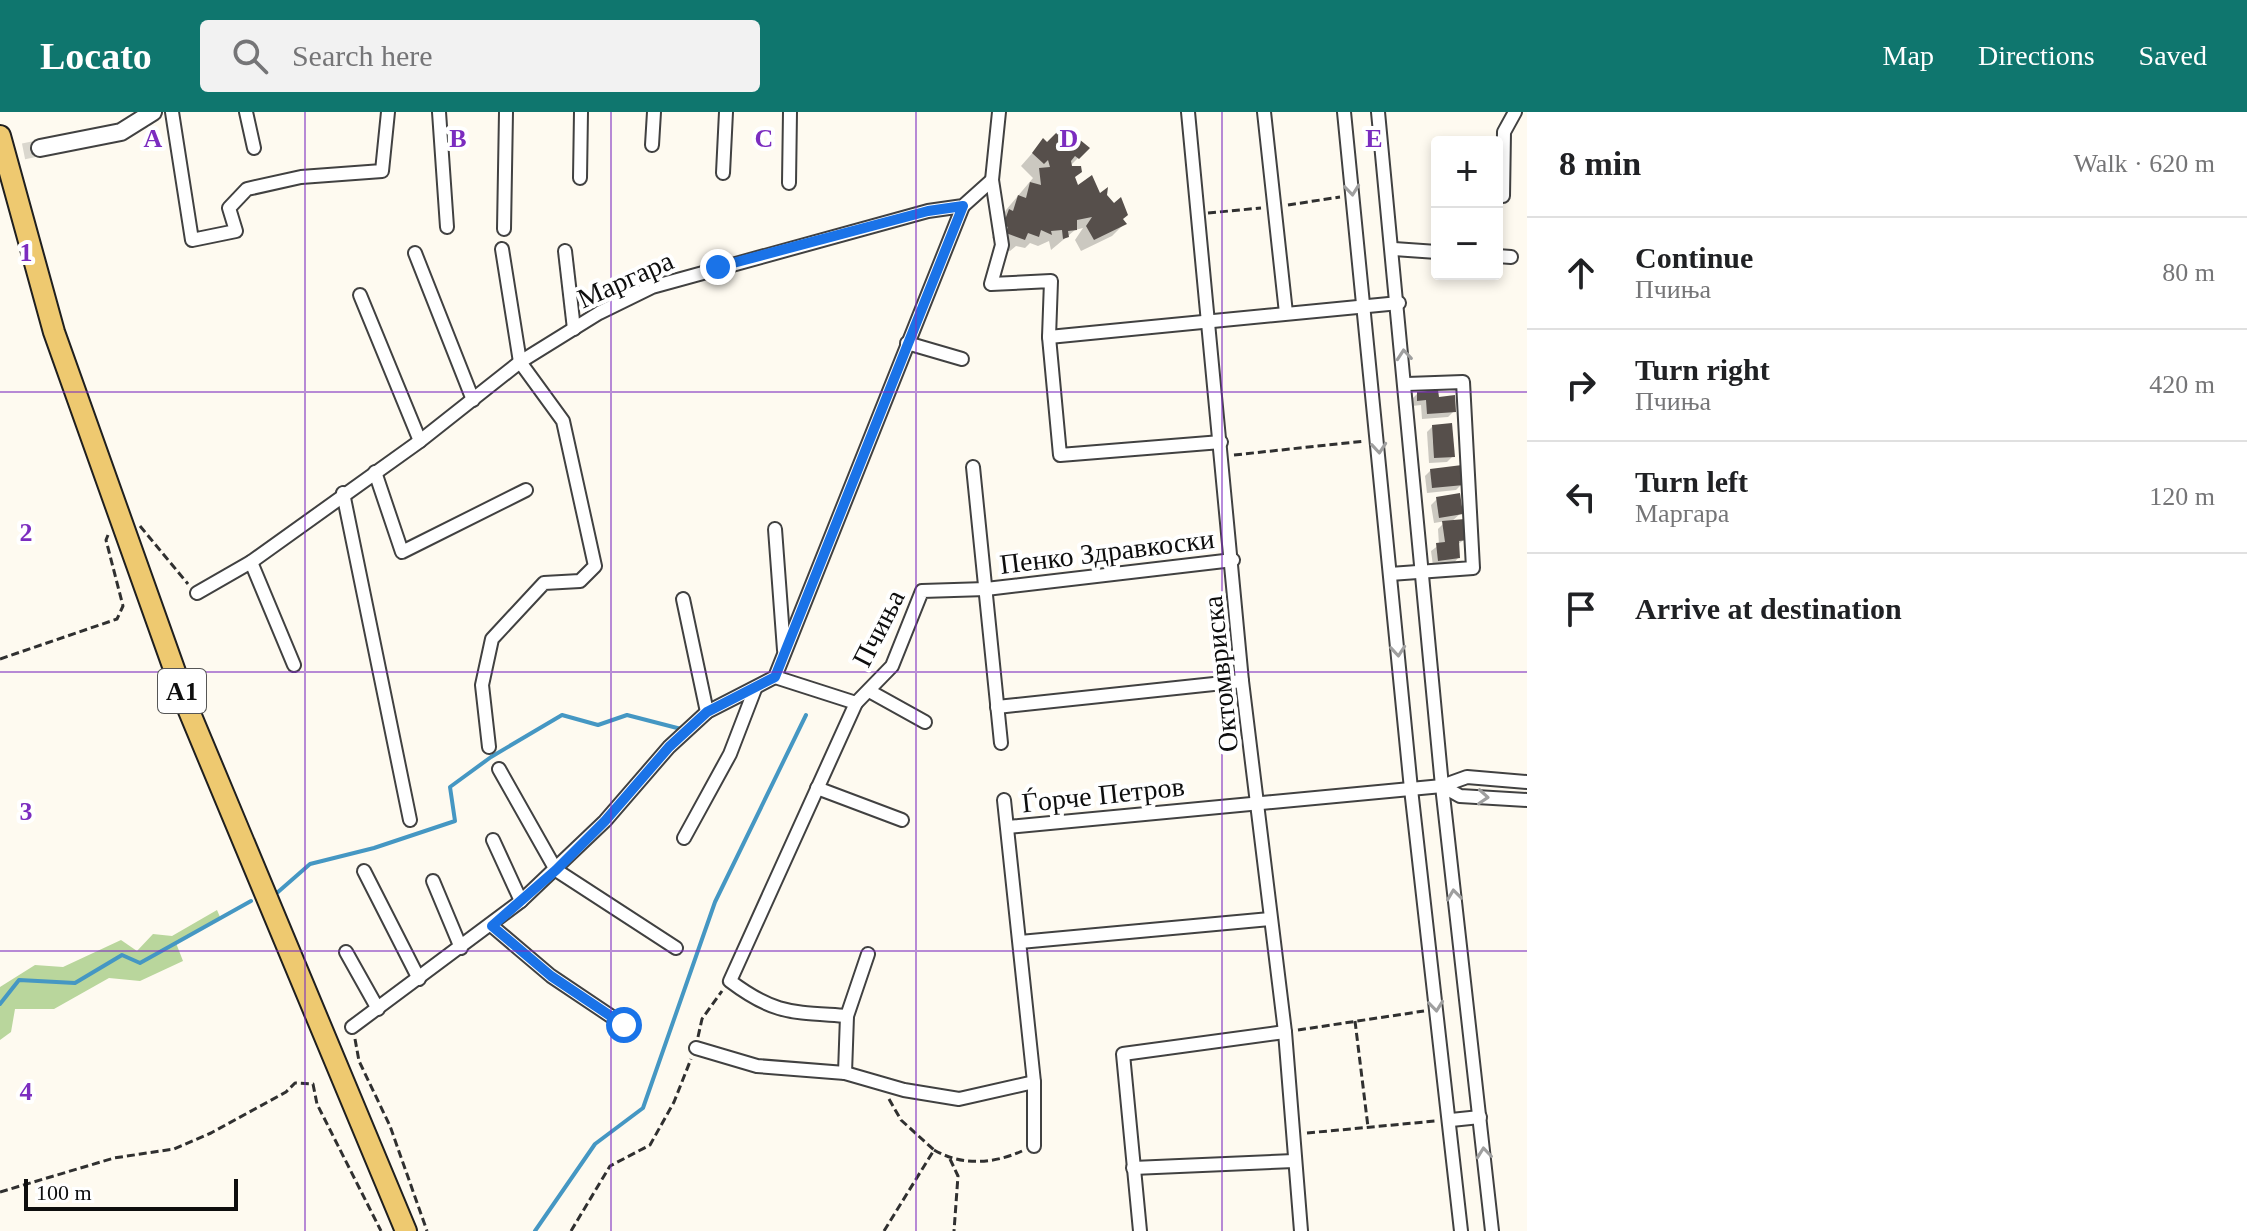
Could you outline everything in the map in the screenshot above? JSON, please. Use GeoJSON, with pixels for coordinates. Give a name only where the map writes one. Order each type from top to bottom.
{"type":"FeatureCollection","features":[{"type":"Feature","properties":{"kind":"main road","name":"A1"},"geometry":{"type":"LineString","coordinates":[[0,136],[54,332],[189,711],[406,1231]]}},
{"type":"Feature","properties":{"kind":"street"},"geometry":{"type":"LineString","coordinates":[[40,148],[121,132],[153,112]]}},
{"type":"Feature","properties":{"kind":"street"},"geometry":{"type":"LineString","coordinates":[[172,112],[192,240],[236,231],[229,208],[247,189],[301,177],[382,171],[388,112]]}},
{"type":"Feature","properties":{"kind":"street"},"geometry":{"type":"LineString","coordinates":[[246,112],[254,148]]}},
{"type":"Feature","properties":{"kind":"street"},"geometry":{"type":"LineString","coordinates":[[439,112],[447,227]]}},
{"type":"Feature","properties":{"kind":"street"},"geometry":{"type":"LineString","coordinates":[[504,229],[506,112]]}},
{"type":"Feature","properties":{"kind":"street"},"geometry":{"type":"LineString","coordinates":[[580,178],[581,112]]}},
{"type":"Feature","properties":{"kind":"street"},"geometry":{"type":"LineString","coordinates":[[652,145],[654,112]]}},
{"type":"Feature","properties":{"kind":"street"},"geometry":{"type":"LineString","coordinates":[[723,173],[726,112]]}},
{"type":"Feature","properties":{"kind":"street"},"geometry":{"type":"LineString","coordinates":[[789,183],[790,112]]}},
{"type":"Feature","properties":{"kind":"street"},"geometry":{"type":"LineString","coordinates":[[999,112],[992,180],[1002,245],[991,284],[1051,281],[1049,337],[1060,455],[1221,442]]}},
{"type":"Feature","properties":{"kind":"street","name":"Октомвриска"},"geometry":{"type":"LineString","coordinates":[[1188,112],[1206,323],[1233,560],[1242,681],[1285,1032],[1301,1231]]}},
{"type":"Feature","properties":{"kind":"street"},"geometry":{"type":"LineString","coordinates":[[1264,112],[1286,313]]}},
{"type":"Feature","properties":{"kind":"street"},"geometry":{"type":"LineString","coordinates":[[1344,112],[1411,789],[1451,1120],[1461,1231]]}},
{"type":"Feature","properties":{"kind":"street"},"geometry":{"type":"LineString","coordinates":[[1378,112],[1407,384],[1442,786],[1492,1231]]}},
{"type":"Feature","properties":{"kind":"street"},"geometry":{"type":"LineString","coordinates":[[1503,196],[1504,132],[1515,112]]}},
{"type":"Feature","properties":{"kind":"street"},"geometry":{"type":"LineString","coordinates":[[352,1027],[492,926],[556,870],[605,821],[669,747],[707,712],[775,677],[963,206],[992,180]]}},
{"type":"Feature","properties":{"kind":"street","name":"Маргара"},"geometry":{"type":"LineString","coordinates":[[197,593],[251,562],[343,493],[420,441],[520,362],[652,287],[928,211],[963,206]]}},
{"type":"Feature","properties":{"kind":"street"},"geometry":{"type":"LineString","coordinates":[[489,747],[482,685],[492,639],[544,583],[580,581],[595,566],[563,421],[520,362],[502,249]]}},
{"type":"Feature","properties":{"kind":"street"},"geometry":{"type":"LineString","coordinates":[[1394,249],[1431,252]]}},
{"type":"Feature","properties":{"kind":"street","name":"Маргара"},"geometry":{"type":"LineString","coordinates":[[565,251],[574,329]]}},
{"type":"Feature","properties":{"kind":"street"},"geometry":{"type":"LineString","coordinates":[[415,253],[473,400]]}},
{"type":"Feature","properties":{"kind":"street"},"geometry":{"type":"LineString","coordinates":[[1503,256],[1511,257]]}},
{"type":"Feature","properties":{"kind":"street"},"geometry":{"type":"LineString","coordinates":[[360,295],[420,441]]}},
{"type":"Feature","properties":{"kind":"street"},"geometry":{"type":"LineString","coordinates":[[1049,337],[1399,303]]}},
{"type":"Feature","properties":{"kind":"street"},"geometry":{"type":"LineString","coordinates":[[907,343],[962,359]]}},
{"type":"Feature","properties":{"kind":"street"},"geometry":{"type":"LineString","coordinates":[[1390,574],[1473,568],[1463,382],[1407,384]]}},
{"type":"Feature","properties":{"kind":"street","name":"Пенко Здравкоски"},"geometry":{"type":"LineString","coordinates":[[973,467],[1001,743]]}},
{"type":"Feature","properties":{"kind":"street"},"geometry":{"type":"LineString","coordinates":[[375,472],[402,552],[526,490]]}},
{"type":"Feature","properties":{"kind":"street"},"geometry":{"type":"LineString","coordinates":[[343,493],[410,820]]}},
{"type":"Feature","properties":{"kind":"street"},"geometry":{"type":"LineString","coordinates":[[775,529],[784,654]]}},
{"type":"Feature","properties":{"kind":"street","name":"Пенко Здравкоски"},"geometry":{"type":"LineString","coordinates":[[986,589],[1233,560]]}},
{"type":"Feature","properties":{"kind":"street"},"geometry":{"type":"LineString","coordinates":[[251,562],[294,665]]}},
{"type":"Feature","properties":{"kind":"street","name":"Пчиња"},"geometry":{"type":"LineString","coordinates":[[775,677],[856,703],[871,692],[892,666],[922,591],[986,589]]}},
{"type":"Feature","properties":{"kind":"street"},"geometry":{"type":"LineString","coordinates":[[683,599],[707,712]]}},
{"type":"Feature","properties":{"kind":"street"},"geometry":{"type":"LineString","coordinates":[[997,707],[1242,681]]}},
{"type":"Feature","properties":{"kind":"street"},"geometry":{"type":"LineString","coordinates":[[684,838],[730,754],[755,689]]}},
{"type":"Feature","properties":{"kind":"street"},"geometry":{"type":"LineString","coordinates":[[871,692],[925,722]]}},
{"type":"Feature","properties":{"kind":"street"},"geometry":{"type":"LineString","coordinates":[[847,1016],[772,1007],[759,1003],[730,981],[856,703]]}},
{"type":"Feature","properties":{"kind":"street"},"geometry":{"type":"LineString","coordinates":[[499,769],[556,870],[676,948]]}},
{"type":"Feature","properties":{"kind":"street","name":"Ѓорче Петров"},"geometry":{"type":"LineString","coordinates":[[1008,827],[1442,786],[1467,777],[1527,782]]}},
{"type":"Feature","properties":{"kind":"street","name":"Ѓорче Петров"},"geometry":{"type":"LineString","coordinates":[[1442,786],[1460,796],[1527,800]]}},
{"type":"Feature","properties":{"kind":"street"},"geometry":{"type":"LineString","coordinates":[[817,788],[902,820]]}},
{"type":"Feature","properties":{"kind":"street","name":"Ѓорче Петров"},"geometry":{"type":"LineString","coordinates":[[1004,800],[1034,1082],[1034,1146]]}},
{"type":"Feature","properties":{"kind":"street"},"geometry":{"type":"LineString","coordinates":[[493,840],[521,901]]}},
{"type":"Feature","properties":{"kind":"street"},"geometry":{"type":"LineString","coordinates":[[364,871],[419,979]]}},
{"type":"Feature","properties":{"kind":"street"},"geometry":{"type":"LineString","coordinates":[[433,881],[461,948]]}},
{"type":"Feature","properties":{"kind":"street"},"geometry":{"type":"LineString","coordinates":[[1020,942],[1270,919]]}},
{"type":"Feature","properties":{"kind":"street"},"geometry":{"type":"LineString","coordinates":[[492,926],[551,976],[624,1025]]}},
{"type":"Feature","properties":{"kind":"street"},"geometry":{"type":"LineString","coordinates":[[346,952],[378,1009]]}},
{"type":"Feature","properties":{"kind":"street"},"geometry":{"type":"LineString","coordinates":[[845,1073],[847,1016],[868,954]]}},
{"type":"Feature","properties":{"kind":"street"},"geometry":{"type":"LineString","coordinates":[[1140,1231],[1123,1054],[1285,1032]]}},
{"type":"Feature","properties":{"kind":"street"},"geometry":{"type":"LineString","coordinates":[[696,1048],[757,1066],[845,1073],[959,1099],[1034,1082]]}},
{"type":"Feature","properties":{"kind":"street"},"geometry":{"type":"LineString","coordinates":[[1451,1120],[1480,1117]]}},
{"type":"Feature","properties":{"kind":"street"},"geometry":{"type":"LineString","coordinates":[[1133,1168],[1294,1161]]}},
{"type":"Feature","properties":{"kind":"path"},"geometry":{"type":"LineString","coordinates":[[1222,457],[1378,439]]}},
{"type":"Feature","properties":{"kind":"path"},"geometry":{"type":"LineString","coordinates":[[0,659],[117,619],[123,606],[106,540],[116,512],[147,529],[197,593]]}},
{"type":"Feature","properties":{"kind":"path"},"geometry":{"type":"LineString","coordinates":[[571,1231],[610,1166],[650,1145],[674,1102],[696,1048],[702,1019],[730,981]]}},
{"type":"Feature","properties":{"kind":"path"},"geometry":{"type":"LineString","coordinates":[[1285,1032],[1436,1009]]}},
{"type":"Feature","properties":{"kind":"path"},"geometry":{"type":"LineString","coordinates":[[1355,1021],[1368,1127]]}},
{"type":"Feature","properties":{"kind":"path"},"geometry":{"type":"LineString","coordinates":[[352,1027],[359,1061],[390,1126],[427,1231]]}},
{"type":"Feature","properties":{"kind":"path"},"geometry":{"type":"LineString","coordinates":[[877,1082],[901,1120],[934,1150],[950,1159],[1004,1159],[1034,1146]]}},
{"type":"Feature","properties":{"kind":"path"},"geometry":{"type":"LineString","coordinates":[[0,1192],[114,1158],[174,1149],[211,1133],[286,1092],[295,1083],[313,1084],[317,1104],[381,1231]]}},
{"type":"Feature","properties":{"kind":"path"},"geometry":{"type":"LineString","coordinates":[[1293,1135],[1451,1120]]}},
{"type":"Feature","properties":{"kind":"path"},"geometry":{"type":"LineString","coordinates":[[884,1231],[934,1150]]}},
{"type":"Feature","properties":{"kind":"path"},"geometry":{"type":"LineString","coordinates":[[950,1159],[958,1176],[954,1231]]}},
{"type":"Feature","properties":{"kind":"green space"},"geometry":{"type":"Polygon","coordinates":[[[217,910],[220,917],[176,943],[183,961],[140,981],[109,978],[54,1009],[15,1009],[11,1032],[0,1040],[0,987],[35,965],[63,967],[121,940],[137,951],[153,934],[172,936],[217,910]]]}},
{"type":"Feature","properties":{"kind":"building"},"geometry":{"type":"Polygon","coordinates":[[[1059,130],[1070,140],[1074,135],[1090,148],[1079,159],[1075,156],[1071,161],[1072,166],[1081,166],[1082,172],[1075,177],[1078,185],[1092,175],[1100,193],[1108,187],[1107,195],[1114,203],[1121,197],[1128,215],[1123,219],[1127,224],[1094,240],[1086,226],[1092,217],[1077,220],[1077,230],[1068,231],[1069,237],[1063,239],[1062,230],[1051,231],[1052,235],[1041,230],[1039,237],[1028,233],[1025,240],[1006,233],[1008,227],[1003,225],[1009,209],[1013,211],[1018,195],[1026,198],[1030,182],[1041,185],[1039,168],[1050,167],[1048,160],[1044,164],[1032,153],[1043,138],[1047,142],[1059,130]]]}},
{"type":"Feature","properties":{"kind":"building"},"geometry":{"type":"Polygon","coordinates":[[[1438,390],[1439,397],[1455,395],[1456,412],[1427,414],[1426,400],[1417,401],[1417,392],[1438,390]]]}},
{"type":"Feature","properties":{"kind":"building"},"geometry":{"type":"Polygon","coordinates":[[[1452,423],[1455,457],[1434,458],[1432,425],[1452,423]]]}},
{"type":"Feature","properties":{"kind":"building"},"geometry":{"type":"Polygon","coordinates":[[[1462,465],[1464,485],[1432,488],[1430,469],[1462,465]]]}},
{"type":"Feature","properties":{"kind":"building"},"geometry":{"type":"Polygon","coordinates":[[[1460,493],[1463,514],[1439,518],[1436,497],[1460,493]]]}},
{"type":"Feature","properties":{"kind":"building"},"geometry":{"type":"Polygon","coordinates":[[[1465,519],[1467,540],[1459,541],[1460,558],[1438,561],[1436,543],[1445,542],[1442,521],[1465,519]]]}},
{"type":"Feature","properties":{"kind":"waterway"},"geometry":{"type":"LineString","coordinates":[[278,892],[310,864],[374,848],[455,821],[450,787],[491,757],[562,715],[598,725],[627,715],[685,730]]}},
{"type":"Feature","properties":{"kind":"waterway"},"geometry":{"type":"LineString","coordinates":[[535,1231],[595,1144],[643,1108],[715,902],[806,715]]}},
{"type":"Feature","properties":{"kind":"waterway"},"geometry":{"type":"LineString","coordinates":[[0,1004],[19,980],[75,983],[122,955],[140,963],[251,901]]}},
{"type":"Feature","properties":{"kind":"tunnel"},"geometry":{"type":"LineString","coordinates":[[0,156],[40,148]]}},
{"type":"Feature","properties":{"kind":"route"},"geometry":{"type":"LineString","coordinates":[[624,1025],[551,976],[492,926],[556,870],[605,821],[669,747],[707,712],[775,677],[963,206],[928,211],[863,231],[718,267]]}}]}
